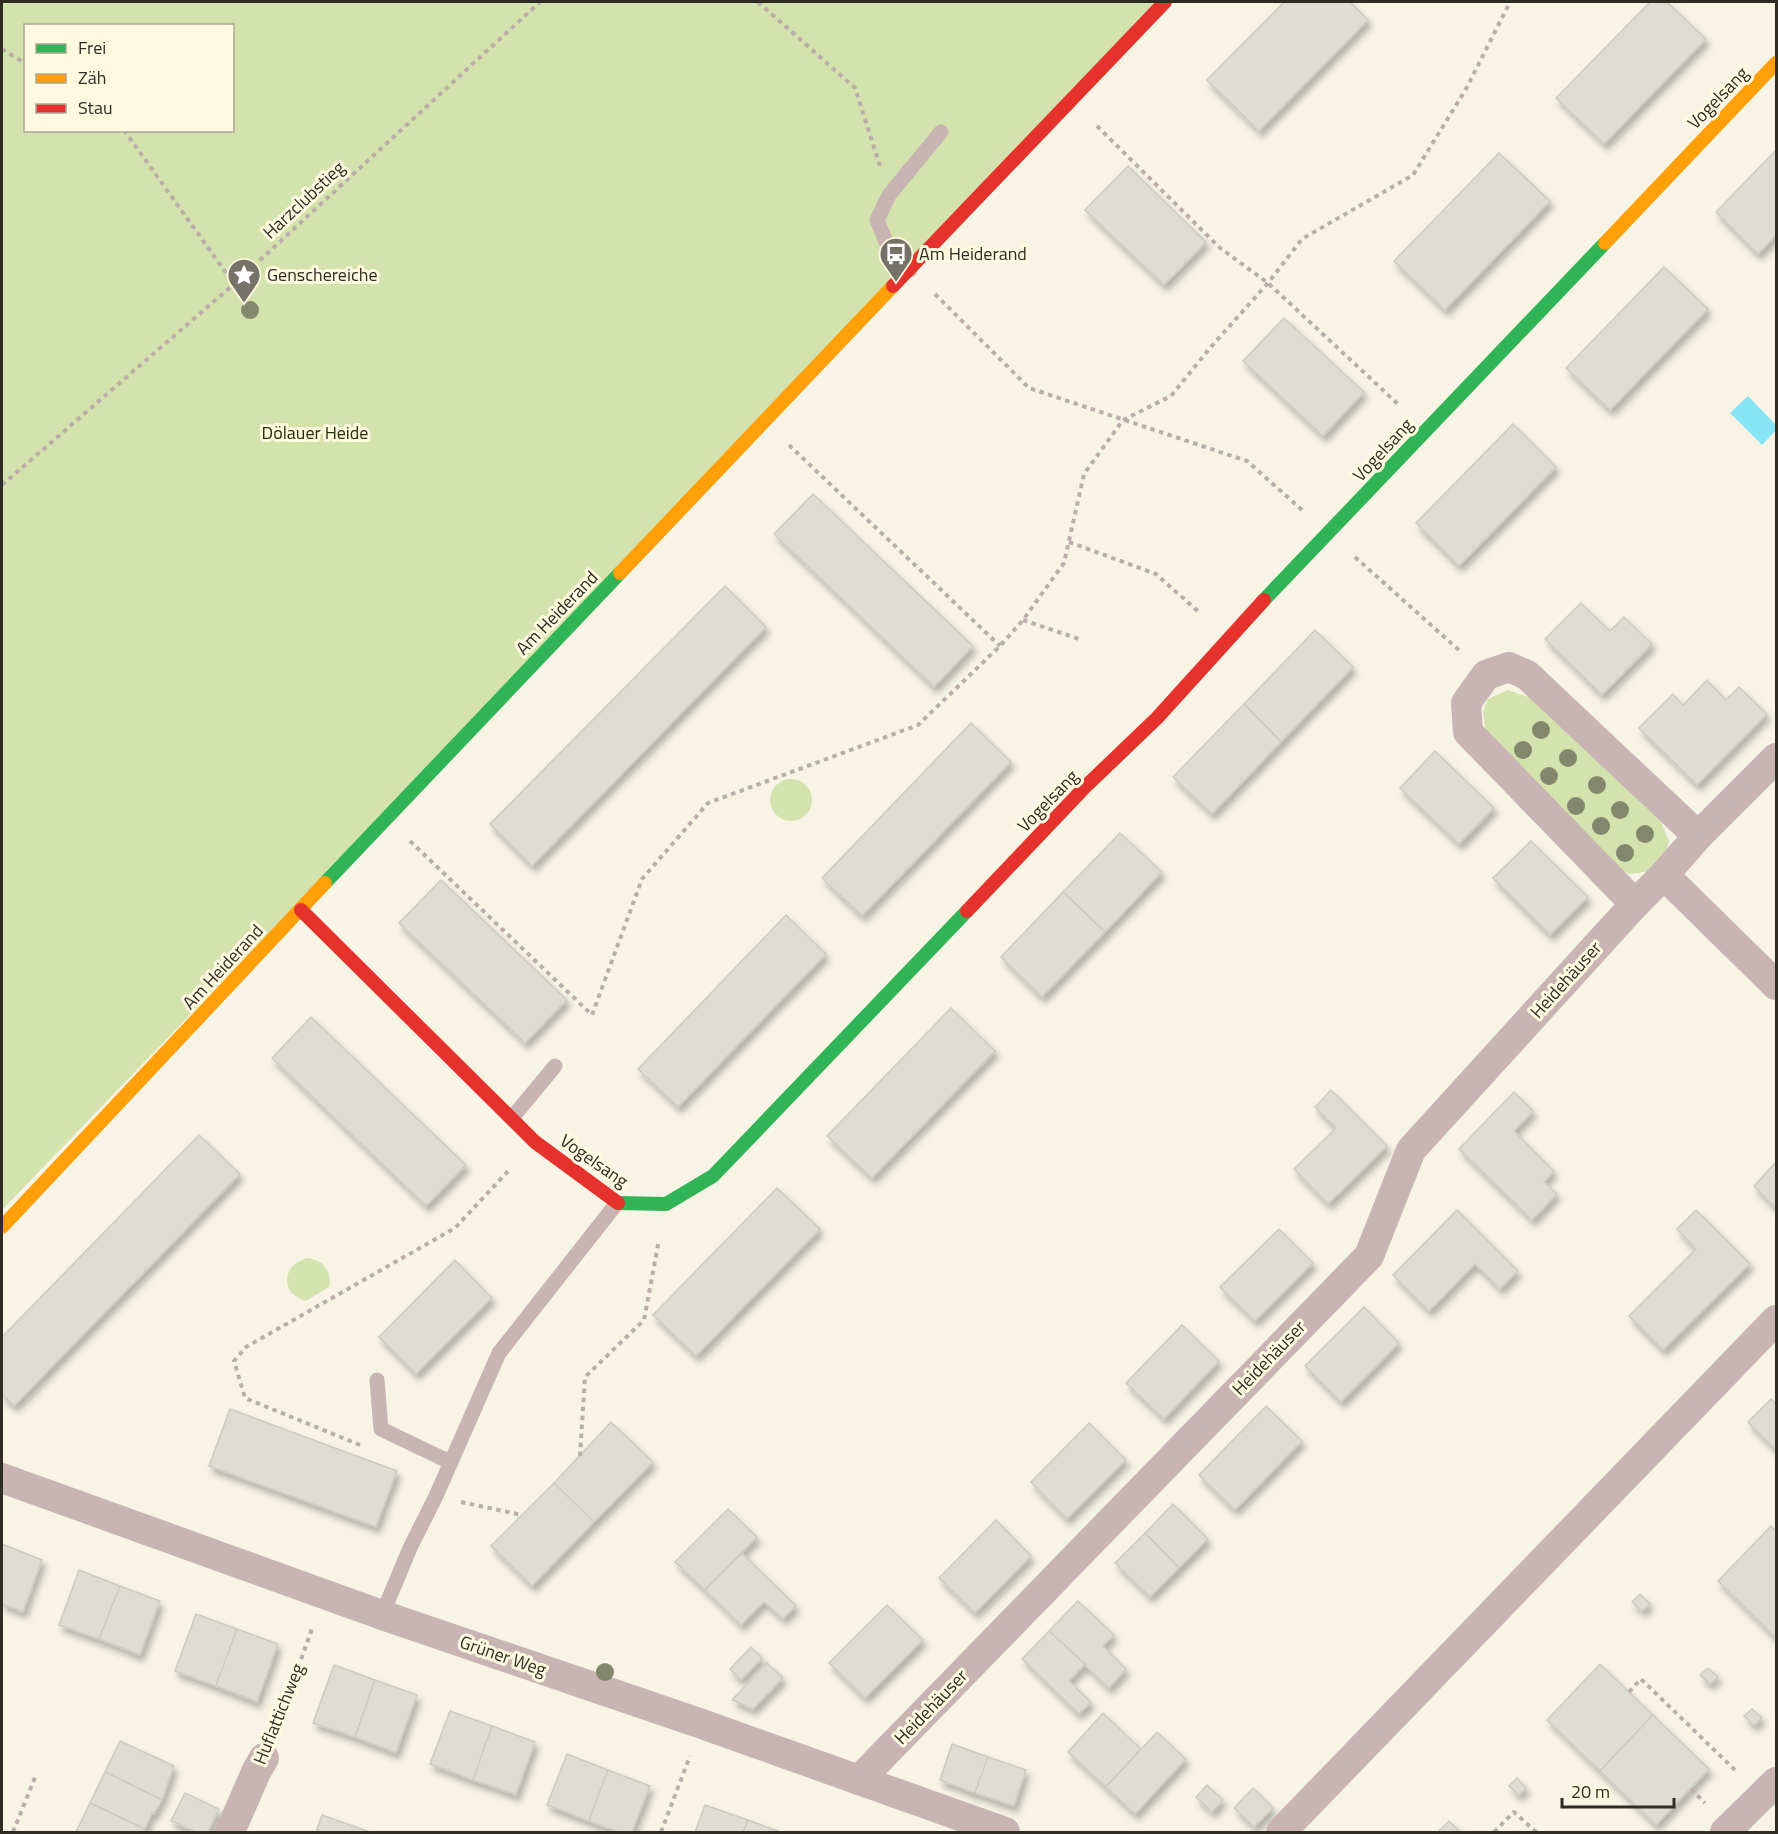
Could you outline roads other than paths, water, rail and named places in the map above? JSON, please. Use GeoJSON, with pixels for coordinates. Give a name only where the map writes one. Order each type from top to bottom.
{"type":"FeatureCollection","features":[{"type":"Feature","properties":{"kind":"street","name":"Am Heiderand"},"geometry":{"type":"LineString","coordinates":[[2,1227],[386,818],[1165,2]]}},
{"type":"Feature","properties":{"kind":"street","name":"Vogelsang"},"geometry":{"type":"LineString","coordinates":[[301,910],[535,1142],[617,1203],[666,1204],[713,1176],[1085,787],[1157,718],[1228,638],[1776,63]]}},
{"type":"Feature","properties":{"kind":"street"},"geometry":{"type":"LineString","coordinates":[[1635,904],[1468,732],[1466,703],[1486,675],[1509,667],[1527,675],[1698,836]]}},
{"type":"Feature","properties":{"kind":"street","name":"Heidehäuser"},"geometry":{"type":"LineString","coordinates":[[859,1780],[1369,1256],[1411,1150],[1698,836],[1776,758]]}},
{"type":"Feature","properties":{"kind":"street"},"geometry":{"type":"LineString","coordinates":[[1664,875],[1776,985]]}},
{"type":"Feature","properties":{"kind":"street"},"geometry":{"type":"LineString","coordinates":[[1281,1833],[1776,1320]]}},
{"type":"Feature","properties":{"kind":"street","name":"Grüner Weg"},"geometry":{"type":"LineString","coordinates":[[2,1478],[382,1615],[702,1724],[1005,1833]]}},
{"type":"Feature","properties":{"kind":"street","name":"Huflattichweg"},"geometry":{"type":"LineString","coordinates":[[230,1833],[264,1758]]}},
{"type":"Feature","properties":{"kind":"street"},"geometry":{"type":"LineString","coordinates":[[1725,1833],[1769,1789]]}},
{"type":"Feature","properties":{"kind":"lane"},"geometry":{"type":"LineString","coordinates":[[910,270],[885,240],[877,220],[889,195],[941,132]]}},
{"type":"Feature","properties":{"kind":"lane"},"geometry":{"type":"LineString","coordinates":[[512,1118],[555,1066]]}},
{"type":"Feature","properties":{"kind":"lane"},"geometry":{"type":"LineString","coordinates":[[382,1615],[499,1353],[617,1203]]}},
{"type":"Feature","properties":{"kind":"lane"},"geometry":{"type":"LineString","coordinates":[[377,1380],[381,1429],[450,1462]]}},
{"type":"Feature","properties":{"kind":"water"},"geometry":{"type":"Polygon","coordinates":[[[1748,396],[1776,425],[1776,430],[1762,445],[1730,413],[1748,396]]]}},
{"type":"Feature","properties":{"kind":"place","name":"Am Heiderand"},"geometry":{"type":"Point","coordinates":[896,283]}},
{"type":"Feature","properties":{"kind":"place","name":"Genschereiche"},"geometry":{"type":"Point","coordinates":[244,304]}},
{"type":"Feature","properties":{"kind":"park label","name":"Dölauer Heide"},"geometry":{"type":"Point","coordinates":[315,433]}}]}
